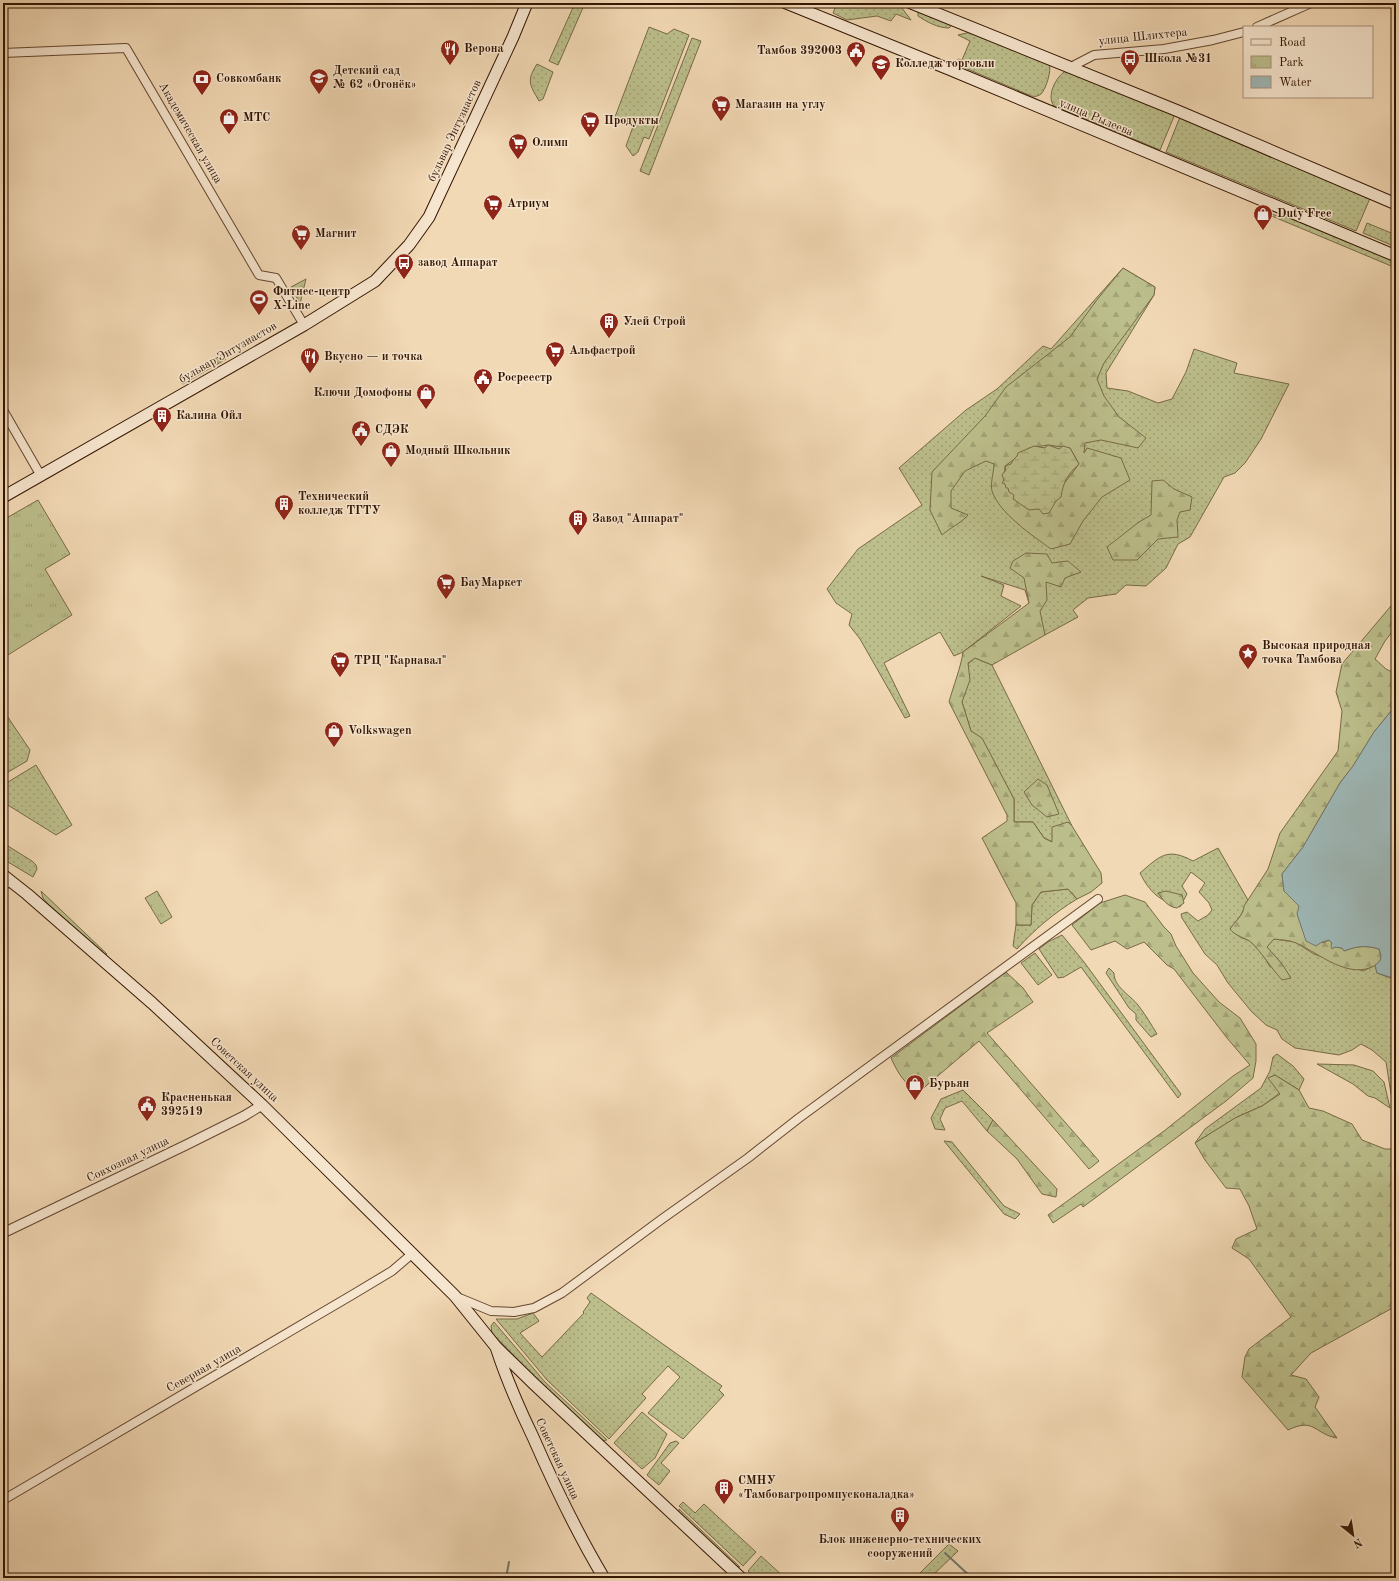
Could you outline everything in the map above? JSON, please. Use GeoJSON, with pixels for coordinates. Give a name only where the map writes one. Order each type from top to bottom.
{"type":"FeatureCollection","features":[{"type":"Feature","properties":{"kind":"main road","name":"бульвар Энтузиастов"},"geometry":{"type":"LineString","coordinates":[[3,497],[304,325],[375,281],[405,250],[429,217],[513,37],[527,3]]}},
{"type":"Feature","properties":{"kind":"main road","name":"улица Рылеева"},"geometry":{"type":"LineString","coordinates":[[786,3],[951,70],[1396,256]]}},
{"type":"Feature","properties":{"kind":"main road"},"geometry":{"type":"LineString","coordinates":[[911,3],[1178,111],[1396,204]]}},
{"type":"Feature","properties":{"kind":"main road","name":"Советская улица"},"geometry":{"type":"LineString","coordinates":[[5,881],[166,1016],[262,1105],[456,1296],[496,1347],[508,1381],[550,1476],[586,1548],[604,1578]]}},
{"type":"Feature","properties":{"kind":"main road"},"geometry":{"type":"LineString","coordinates":[[496,1347],[741,1578]]}},
{"type":"Feature","properties":{"kind":"street"},"geometry":{"type":"LineString","coordinates":[[1259,26],[1311,3]]}},
{"type":"Feature","properties":{"kind":"street","name":"улица Шлихтера"},"geometry":{"type":"LineString","coordinates":[[1069,68],[1094,55],[1164,49],[1213,40],[1243,32]]}},
{"type":"Feature","properties":{"kind":"street","name":"Академическая улица"},"geometry":{"type":"LineString","coordinates":[[3,53],[126,48],[259,275],[276,278],[304,325]]}},
{"type":"Feature","properties":{"kind":"street"},"geometry":{"type":"LineString","coordinates":[[3,410],[41,476]]}},
{"type":"Feature","properties":{"kind":"street"},"geometry":{"type":"LineString","coordinates":[[456,1296],[491,1311],[514,1312],[534,1308],[562,1293],[748,1158],[799,1118],[1098,899]]}},
{"type":"Feature","properties":{"kind":"street","name":"Совхозная улица"},"geometry":{"type":"LineString","coordinates":[[3,1233],[192,1142],[244,1116],[262,1105]]}},
{"type":"Feature","properties":{"kind":"street","name":"Северная улица"},"geometry":{"type":"LineString","coordinates":[[3,1500],[352,1296],[392,1271],[413,1253]]}},
{"type":"Feature","properties":{"kind":"green space"},"geometry":{"type":"Polygon","coordinates":[[[575,3],[585,3],[558,65],[549,61],[575,3]]]}},
{"type":"Feature","properties":{"kind":"green space"},"geometry":{"type":"Polygon","coordinates":[[[837,3],[898,3],[911,20],[896,14],[891,21],[877,16],[847,20],[833,13],[837,3]]]}},
{"type":"Feature","properties":{"kind":"green space"},"geometry":{"type":"Polygon","coordinates":[[[918,10],[953,24],[949,28],[933,24],[918,16],[918,10]]]}},
{"type":"Feature","properties":{"kind":"green space"},"geometry":{"type":"Polygon","coordinates":[[[649,27],[667,34],[674,29],[689,35],[649,139],[644,137],[638,152],[633,156],[626,146],[634,124],[615,117],[649,27]]]}},
{"type":"Feature","properties":{"kind":"green space"},"geometry":{"type":"Polygon","coordinates":[[[971,32],[1049,64],[1050,71],[1048,79],[1041,94],[1030,96],[965,68],[957,62],[958,59],[962,60],[970,41],[958,35],[971,32]]]}},
{"type":"Feature","properties":{"kind":"green space"},"geometry":{"type":"Polygon","coordinates":[[[692,38],[701,41],[649,175],[640,171],[692,38]]]}},
{"type":"Feature","properties":{"kind":"green space"},"geometry":{"type":"Polygon","coordinates":[[[537,64],[553,72],[543,99],[539,101],[530,83],[531,75],[537,64]]]}},
{"type":"Feature","properties":{"kind":"green space"},"geometry":{"type":"Polygon","coordinates":[[[1066,71],[1175,114],[1160,150],[1054,106],[1051,97],[1053,87],[1059,77],[1066,71]]]}},
{"type":"Feature","properties":{"kind":"green space"},"geometry":{"type":"Polygon","coordinates":[[[1180,117],[1371,196],[1356,231],[1166,152],[1180,117]]]}},
{"type":"Feature","properties":{"kind":"green space"},"geometry":{"type":"Polygon","coordinates":[[[1257,208],[1282,218],[1287,215],[1396,260],[1396,268],[1255,209],[1257,208]]]}},
{"type":"Feature","properties":{"kind":"green space"},"geometry":{"type":"Polygon","coordinates":[[[1367,223],[1396,235],[1396,247],[1363,233],[1367,223]]]}},
{"type":"Feature","properties":{"kind":"green space"},"geometry":{"type":"Polygon","coordinates":[[[1123,268],[1155,287],[1154,295],[1106,373],[1107,388],[1128,391],[1158,403],[1172,399],[1186,372],[1194,349],[1237,363],[1234,373],[1289,384],[1261,439],[1245,463],[1235,473],[1224,477],[1190,537],[1178,544],[1166,568],[1146,586],[1126,585],[1116,594],[1088,598],[1073,610],[1078,617],[1045,635],[1029,603],[1025,590],[981,576],[1004,585],[1001,596],[1021,606],[963,652],[954,656],[940,632],[884,663],[910,716],[905,718],[860,639],[849,625],[852,614],[836,603],[827,589],[858,549],[922,505],[899,468],[966,410],[997,389],[1043,346],[1051,349],[1123,268]]]}},
{"type":"Feature","properties":{"kind":"green space"},"geometry":{"type":"Polygon","coordinates":[[[1123,268],[1155,287],[1154,295],[1104,363],[1097,379],[1104,396],[1119,417],[1146,438],[1138,448],[1101,440],[1085,443],[1084,453],[1087,448],[1121,458],[1130,480],[1102,497],[1083,521],[1070,544],[1051,549],[1017,523],[1002,508],[992,491],[991,485],[994,464],[986,461],[965,471],[951,491],[951,508],[968,515],[942,535],[930,510],[932,472],[985,416],[1006,387],[1070,337],[1096,301],[1123,268]],[[1048,445],[1029,448],[1005,466],[1004,480],[1063,485],[1079,464],[1070,448],[1048,445]]]}},
{"type":"Feature","properties":{"kind":"green space"},"geometry":{"type":"Polygon","coordinates":[[[306,279],[300,304],[291,287],[306,279]]]}},
{"type":"Feature","properties":{"kind":"green space"},"geometry":{"type":"Polygon","coordinates":[[[220,356],[226,359],[183,384],[180,382],[181,379],[220,356]]]}},
{"type":"Feature","properties":{"kind":"green space"},"geometry":{"type":"Polygon","coordinates":[[[1048,445],[1059,449],[1063,446],[1070,448],[1079,464],[1067,479],[1063,487],[1061,497],[1056,501],[1049,513],[1043,514],[1039,509],[1029,510],[1013,499],[1014,495],[1009,492],[1005,484],[1002,483],[1004,480],[1002,475],[1006,470],[1005,466],[1011,464],[1018,453],[1034,446],[1045,448],[1048,445]]]}},
{"type":"Feature","properties":{"kind":"green space"},"geometry":{"type":"Polygon","coordinates":[[[1163,480],[1174,489],[1192,497],[1190,510],[1180,512],[1177,520],[1178,537],[1158,539],[1137,560],[1113,560],[1107,547],[1139,522],[1151,515],[1152,481],[1163,480]]]}},
{"type":"Feature","properties":{"kind":"green space"},"geometry":{"type":"Polygon","coordinates":[[[38,500],[70,554],[45,569],[72,615],[3,658],[3,520],[38,500]]]}},
{"type":"Feature","properties":{"kind":"green space"},"geometry":{"type":"Polygon","coordinates":[[[1026,553],[1047,554],[1052,563],[1068,561],[1081,572],[1065,578],[1061,587],[1046,582],[1047,600],[1040,611],[1045,635],[992,665],[975,658],[968,663],[970,680],[962,702],[971,731],[982,738],[1014,799],[1014,822],[1033,822],[1044,838],[1052,842],[1052,827],[1068,822],[1101,873],[1102,883],[1091,892],[1077,899],[1068,889],[1041,892],[1032,905],[1031,925],[1016,925],[1016,903],[982,838],[1007,821],[1007,815],[949,702],[963,652],[1029,603],[1024,578],[1010,568],[1013,561],[1026,553]]]}},
{"type":"Feature","properties":{"kind":"green space"},"geometry":{"type":"Polygon","coordinates":[[[1396,600],[1396,627],[1385,641],[1375,659],[1386,669],[1396,674],[1396,705],[1374,732],[1353,766],[1340,783],[1303,847],[1282,874],[1284,891],[1299,906],[1323,943],[1329,940],[1335,947],[1342,948],[1344,951],[1362,947],[1379,949],[1381,960],[1376,965],[1366,969],[1355,970],[1334,964],[1294,942],[1274,939],[1267,947],[1282,964],[1291,978],[1282,980],[1252,943],[1235,934],[1230,929],[1241,915],[1244,906],[1268,869],[1280,833],[1338,751],[1342,711],[1336,692],[1342,664],[1396,600]]]}},
{"type":"Feature","properties":{"kind":"green space"},"geometry":{"type":"Polygon","coordinates":[[[975,658],[992,665],[1072,826],[1068,822],[1053,842],[1044,838],[1033,822],[1014,822],[1014,799],[982,739],[971,731],[962,702],[968,664],[975,658]]]}},
{"type":"Feature","properties":{"kind":"green space"},"geometry":{"type":"Polygon","coordinates":[[[3,710],[30,750],[27,761],[3,775],[3,710]]]}},
{"type":"Feature","properties":{"kind":"green space"},"geometry":{"type":"Polygon","coordinates":[[[36,765],[72,825],[56,835],[3,802],[3,785],[36,765]]]}},
{"type":"Feature","properties":{"kind":"green space"},"geometry":{"type":"Polygon","coordinates":[[[1038,779],[1047,785],[1059,814],[1047,817],[1032,805],[1024,792],[1038,779]]]}},
{"type":"Feature","properties":{"kind":"green space"},"geometry":{"type":"Polygon","coordinates":[[[3,843],[36,865],[37,869],[33,877],[3,859],[3,843]]]}},
{"type":"Feature","properties":{"kind":"green space"},"geometry":{"type":"Polygon","coordinates":[[[1218,848],[1248,900],[1241,915],[1230,929],[1240,937],[1250,941],[1263,954],[1270,967],[1282,964],[1266,947],[1274,939],[1295,942],[1314,954],[1363,971],[1375,965],[1377,973],[1396,980],[1396,1107],[1391,1094],[1386,1062],[1372,1050],[1361,1044],[1352,1050],[1339,1055],[1295,1048],[1282,1039],[1277,1030],[1266,1025],[1251,1011],[1228,983],[1217,965],[1205,954],[1182,918],[1181,914],[1187,912],[1198,921],[1208,915],[1212,910],[1209,903],[1199,892],[1205,883],[1191,872],[1182,886],[1187,894],[1180,907],[1166,902],[1156,895],[1140,873],[1164,855],[1177,855],[1193,861],[1218,848]]]}},
{"type":"Feature","properties":{"kind":"green space"},"geometry":{"type":"Polygon","coordinates":[[[1068,889],[1077,899],[1045,922],[1017,949],[1013,946],[1016,925],[1031,925],[1032,905],[1041,892],[1068,889]]]}},
{"type":"Feature","properties":{"kind":"green space"},"geometry":{"type":"Polygon","coordinates":[[[41,891],[107,954],[106,955],[48,904],[43,898],[41,891]]]}},
{"type":"Feature","properties":{"kind":"green space"},"geometry":{"type":"Polygon","coordinates":[[[157,891],[172,917],[161,924],[145,898],[157,891]]]}},
{"type":"Feature","properties":{"kind":"green space"},"geometry":{"type":"Polygon","coordinates":[[[1166,891],[1182,895],[1184,903],[1177,908],[1168,905],[1158,893],[1166,891]]]}},
{"type":"Feature","properties":{"kind":"green space"},"geometry":{"type":"Polygon","coordinates":[[[1125,895],[1145,902],[1171,934],[1176,946],[1193,973],[1219,1002],[1240,1018],[1256,1044],[1256,1061],[1253,1078],[1226,1101],[1083,1207],[1081,1204],[1053,1223],[1048,1215],[1164,1131],[1233,1076],[1250,1065],[1227,1038],[1174,969],[1167,965],[1144,942],[1127,949],[1115,941],[1091,950],[1072,925],[1100,903],[1125,895]]]}},
{"type":"Feature","properties":{"kind":"green space"},"geometry":{"type":"Polygon","coordinates":[[[1062,935],[1084,962],[1181,1094],[1178,1098],[1081,967],[1064,977],[1058,978],[1039,949],[1048,942],[1062,935]]]}},
{"type":"Feature","properties":{"kind":"green space"},"geometry":{"type":"Polygon","coordinates":[[[1035,953],[1052,975],[1038,985],[1021,963],[1035,953]]]}},
{"type":"Feature","properties":{"kind":"green space"},"geometry":{"type":"Polygon","coordinates":[[[1109,968],[1114,973],[1119,987],[1138,1005],[1146,1015],[1157,1034],[1151,1037],[1136,1020],[1136,1014],[1129,1008],[1106,973],[1109,968]]]}},
{"type":"Feature","properties":{"kind":"green space"},"geometry":{"type":"Polygon","coordinates":[[[1006,972],[1023,988],[1033,1002],[987,1033],[1099,1161],[1089,1169],[979,1041],[920,1091],[910,1086],[906,1082],[891,1058],[1006,972]]]}},
{"type":"Feature","properties":{"kind":"green space"},"geometry":{"type":"Polygon","coordinates":[[[1277,1054],[1293,1066],[1304,1079],[1299,1090],[1275,1075],[1269,1078],[1280,1093],[1262,1106],[1237,1117],[1195,1143],[1205,1129],[1261,1088],[1270,1071],[1273,1057],[1277,1054]]]}},
{"type":"Feature","properties":{"kind":"green space"},"geometry":{"type":"Polygon","coordinates":[[[1317,1064],[1354,1065],[1373,1071],[1384,1082],[1390,1108],[1375,1098],[1368,1096],[1353,1084],[1317,1064]]]}},
{"type":"Feature","properties":{"kind":"green space"},"geometry":{"type":"Polygon","coordinates":[[[1275,1075],[1299,1090],[1309,1108],[1323,1111],[1352,1124],[1362,1140],[1385,1149],[1396,1149],[1396,1306],[1311,1353],[1291,1375],[1306,1379],[1319,1397],[1315,1407],[1337,1438],[1304,1425],[1288,1430],[1242,1377],[1245,1357],[1249,1349],[1291,1317],[1249,1259],[1232,1248],[1236,1239],[1257,1229],[1249,1206],[1240,1189],[1226,1188],[1205,1160],[1195,1143],[1235,1118],[1262,1106],[1280,1094],[1268,1078],[1275,1075]]]}},
{"type":"Feature","properties":{"kind":"green space"},"geometry":{"type":"Polygon","coordinates":[[[963,1090],[993,1120],[987,1131],[962,1101],[945,1108],[940,1119],[945,1130],[935,1129],[931,1118],[941,1099],[963,1090]]]}},
{"type":"Feature","properties":{"kind":"green space"},"geometry":{"type":"Polygon","coordinates":[[[993,1120],[1057,1189],[1056,1197],[1042,1194],[1017,1159],[987,1131],[993,1120]]]}},
{"type":"Feature","properties":{"kind":"green space"},"geometry":{"type":"Polygon","coordinates":[[[944,1141],[952,1142],[1004,1206],[1020,1214],[1015,1219],[1004,1214],[944,1141]]]}},
{"type":"Feature","properties":{"kind":"green space"},"geometry":{"type":"Polygon","coordinates":[[[591,1293],[722,1386],[719,1390],[724,1395],[683,1439],[648,1413],[680,1377],[668,1366],[642,1394],[646,1398],[609,1439],[547,1380],[496,1319],[517,1319],[533,1313],[539,1321],[520,1333],[542,1357],[584,1313],[583,1312],[590,1302],[587,1298],[591,1293]]]}},
{"type":"Feature","properties":{"kind":"green space"},"geometry":{"type":"Polygon","coordinates":[[[494,1322],[545,1382],[607,1440],[601,1441],[543,1386],[492,1333],[491,1326],[494,1322]]]}},
{"type":"Feature","properties":{"kind":"green space"},"geometry":{"type":"Polygon","coordinates":[[[642,1412],[667,1434],[655,1458],[642,1469],[614,1443],[642,1412]]]}},
{"type":"Feature","properties":{"kind":"green space"},"geometry":{"type":"Polygon","coordinates":[[[676,1441],[679,1443],[661,1463],[670,1471],[659,1485],[647,1475],[670,1443],[676,1441]]]}},
{"type":"Feature","properties":{"kind":"green space"},"geometry":{"type":"Polygon","coordinates":[[[683,1502],[695,1513],[704,1504],[756,1552],[743,1566],[679,1506],[683,1502]]]}},
{"type":"Feature","properties":{"kind":"green space"},"geometry":{"type":"Polygon","coordinates":[[[679,1509],[740,1567],[734,1566],[679,1513],[679,1509]]]}},
{"type":"Feature","properties":{"kind":"green space"},"geometry":{"type":"Polygon","coordinates":[[[949,1544],[958,1551],[930,1578],[915,1578],[949,1544]]]}},
{"type":"Feature","properties":{"kind":"green space"},"geometry":{"type":"Polygon","coordinates":[[[761,1556],[785,1578],[756,1578],[748,1571],[761,1556]]]}},
{"type":"Feature","properties":{"kind":"water"},"geometry":{"type":"Polygon","coordinates":[[[1396,705],[1396,979],[1377,973],[1375,965],[1381,958],[1379,949],[1362,947],[1344,951],[1342,948],[1335,947],[1332,949],[1332,943],[1329,940],[1316,946],[1306,941],[1297,914],[1299,906],[1284,891],[1282,874],[1303,847],[1340,783],[1353,766],[1374,732],[1396,705]]]}},
{"type":"Feature","properties":{"kind":"waterway"},"geometry":{"type":"LineString","coordinates":[[945,1553],[972,1578]]}},
{"type":"Feature","properties":{"kind":"waterway"},"geometry":{"type":"LineString","coordinates":[[506,1578],[509,1562]]}},
{"type":"Feature","properties":{"kind":"place","name":"Верона"},"geometry":{"type":"Point","coordinates":[450,66]}},
{"type":"Feature","properties":{"kind":"place","name":"Тамбов 392003"},"geometry":{"type":"Point","coordinates":[856,68]}},
{"type":"Feature","properties":{"kind":"place","name":"Школа №31"},"geometry":{"type":"Point","coordinates":[1130,76]}},
{"type":"Feature","properties":{"kind":"place","name":"Колледж торговли"},"geometry":{"type":"Point","coordinates":[881,81]}},
{"type":"Feature","properties":{"kind":"place","name":"Детский сад № 62 «Огонёк»"},"geometry":{"type":"Point","coordinates":[319,95]}},
{"type":"Feature","properties":{"kind":"place","name":"Совкомбанк"},"geometry":{"type":"Point","coordinates":[202,96]}},
{"type":"Feature","properties":{"kind":"place","name":"Магазин на углу"},"geometry":{"type":"Point","coordinates":[721,122]}},
{"type":"Feature","properties":{"kind":"place","name":"МТС"},"geometry":{"type":"Point","coordinates":[229,135]}},
{"type":"Feature","properties":{"kind":"place","name":"Продукты"},"geometry":{"type":"Point","coordinates":[590,138]}},
{"type":"Feature","properties":{"kind":"place","name":"Олимп"},"geometry":{"type":"Point","coordinates":[518,160]}},
{"type":"Feature","properties":{"kind":"place","name":"Атриум"},"geometry":{"type":"Point","coordinates":[493,221]}},
{"type":"Feature","properties":{"kind":"place","name":"Duty Free"},"geometry":{"type":"Point","coordinates":[1263,231]}},
{"type":"Feature","properties":{"kind":"place","name":"Магнит"},"geometry":{"type":"Point","coordinates":[301,251]}},
{"type":"Feature","properties":{"kind":"place","name":"завод Аппарат"},"geometry":{"type":"Point","coordinates":[404,280]}},
{"type":"Feature","properties":{"kind":"place","name":"Фитнес-центр X-Line"},"geometry":{"type":"Point","coordinates":[259,316]}},
{"type":"Feature","properties":{"kind":"place","name":"Улей Строй"},"geometry":{"type":"Point","coordinates":[609,339]}},
{"type":"Feature","properties":{"kind":"place","name":"Альфастрой"},"geometry":{"type":"Point","coordinates":[555,368]}},
{"type":"Feature","properties":{"kind":"place","name":"Вкусно — и точка"},"geometry":{"type":"Point","coordinates":[310,374]}},
{"type":"Feature","properties":{"kind":"place","name":"Росреестр"},"geometry":{"type":"Point","coordinates":[483,395]}},
{"type":"Feature","properties":{"kind":"place","name":"Ключи Домофоны"},"geometry":{"type":"Point","coordinates":[426,410]}},
{"type":"Feature","properties":{"kind":"place","name":"Калина Ойл"},"geometry":{"type":"Point","coordinates":[162,433]}},
{"type":"Feature","properties":{"kind":"place","name":"СДЭК"},"geometry":{"type":"Point","coordinates":[361,447]}},
{"type":"Feature","properties":{"kind":"place","name":"Модный Школьник"},"geometry":{"type":"Point","coordinates":[391,468]}},
{"type":"Feature","properties":{"kind":"place","name":"Технический колледж ТГТУ"},"geometry":{"type":"Point","coordinates":[284,521]}},
{"type":"Feature","properties":{"kind":"place","name":"Завод \"Аппарат\""},"geometry":{"type":"Point","coordinates":[578,536]}},
{"type":"Feature","properties":{"kind":"place","name":"БауМаркет"},"geometry":{"type":"Point","coordinates":[446,600]}},
{"type":"Feature","properties":{"kind":"place","name":"Высокая природная точка Тамбова"},"geometry":{"type":"Point","coordinates":[1248,670]}},
{"type":"Feature","properties":{"kind":"place","name":"ТРЦ \"Карнавал\""},"geometry":{"type":"Point","coordinates":[340,678]}},
{"type":"Feature","properties":{"kind":"place","name":"Volkswagen"},"geometry":{"type":"Point","coordinates":[334,748]}},
{"type":"Feature","properties":{"kind":"place","name":"Бурьян"},"geometry":{"type":"Point","coordinates":[915,1101]}},
{"type":"Feature","properties":{"kind":"place","name":"Красненькая 392519"},"geometry":{"type":"Point","coordinates":[147,1122]}},
{"type":"Feature","properties":{"kind":"place","name":"СМНУ «Тамбовагропромпусконаладка»"},"geometry":{"type":"Point","coordinates":[724,1505]}},
{"type":"Feature","properties":{"kind":"place","name":"Блок инженерно-технических сооружений"},"geometry":{"type":"Point","coordinates":[900,1533]}}]}
